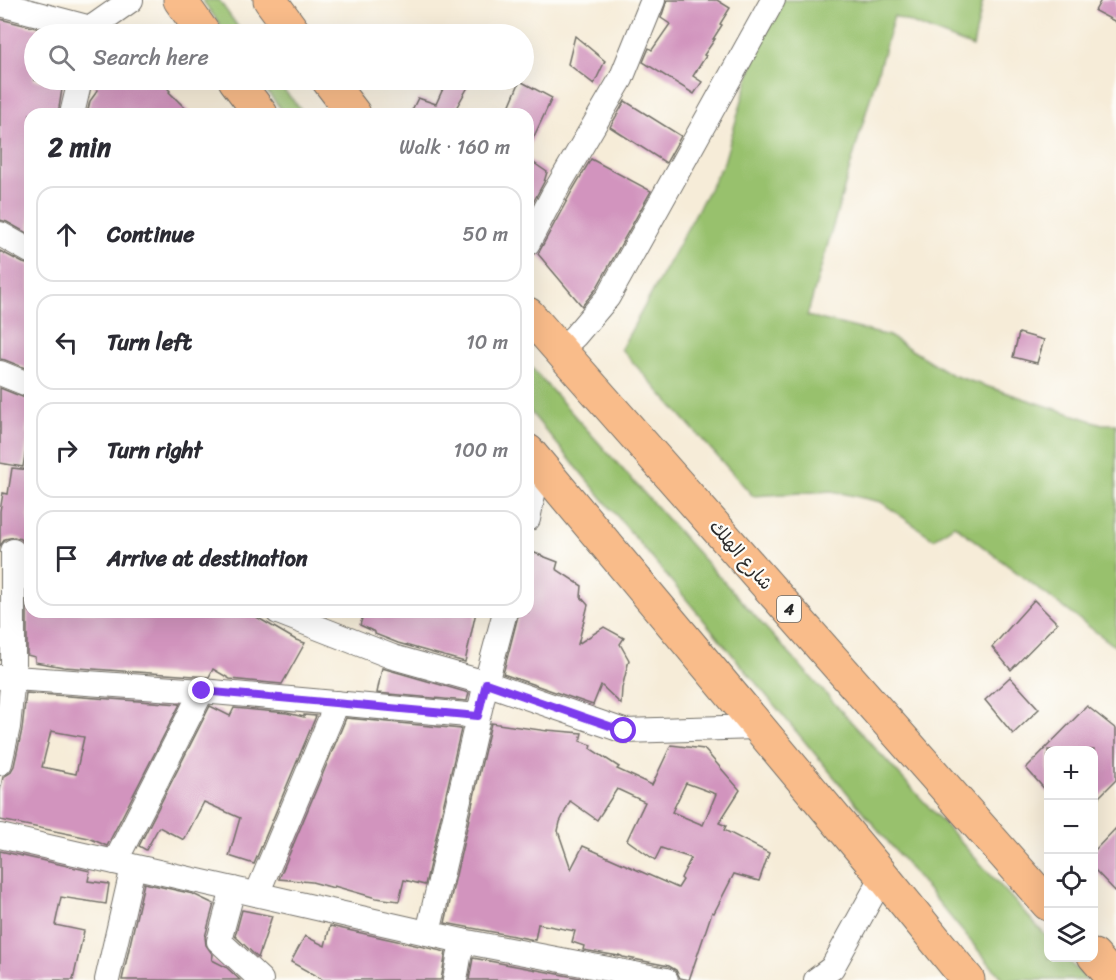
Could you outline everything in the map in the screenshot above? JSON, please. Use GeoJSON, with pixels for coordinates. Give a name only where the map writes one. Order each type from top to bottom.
{"type":"FeatureCollection","features":[{"type":"Feature","properties":{"kind":"highway"},"geometry":{"type":"LineString","coordinates":[[180,0],[197,24]]}},
{"type":"Feature","properties":{"kind":"highway"},"geometry":{"type":"LineString","coordinates":[[270,0],[288,24]]}},
{"type":"Feature","properties":{"kind":"highway"},"geometry":{"type":"LineString","coordinates":[[243,90],[256,108]]}},
{"type":"Feature","properties":{"kind":"highway"},"geometry":{"type":"LineString","coordinates":[[336,90],[349,108]]}},
{"type":"Feature","properties":{"kind":"highway","name":"شارع الهلك"},"geometry":{"type":"LineString","coordinates":[[534,321],[1044,899]]}},
{"type":"Feature","properties":{"kind":"highway"},"geometry":{"type":"LineString","coordinates":[[534,459],[968,980]]}},
{"type":"Feature","properties":{"kind":"highway"},"geometry":{"type":"LineString","coordinates":[[1098,961],[1115,980]]}},
{"type":"Feature","properties":{"kind":"street"},"geometry":{"type":"LineString","coordinates":[[100,24],[131,0]]}},
{"type":"Feature","properties":{"kind":"street"},"geometry":{"type":"LineString","coordinates":[[534,231],[621,79],[653,0]]}},
{"type":"Feature","properties":{"kind":"street"},"geometry":{"type":"LineString","coordinates":[[560,350],[608,297],[773,0]]}},
{"type":"Feature","properties":{"kind":"street"},"geometry":{"type":"LineString","coordinates":[[0,4],[67,24]]}},
{"type":"Feature","properties":{"kind":"street"},"geometry":{"type":"LineString","coordinates":[[73,108],[78,90]]}},
{"type":"Feature","properties":{"kind":"street"},"geometry":{"type":"LineString","coordinates":[[0,234],[24,248]]}},
{"type":"Feature","properties":{"kind":"street"},"geometry":{"type":"LineString","coordinates":[[0,373],[24,383]]}},
{"type":"Feature","properties":{"kind":"street"},"geometry":{"type":"LineString","coordinates":[[0,763],[8,727],[6,677],[14,551]]}},
{"type":"Feature","properties":{"kind":"street"},"geometry":{"type":"LineString","coordinates":[[312,618],[334,622],[393,657],[486,683],[624,731],[757,727]]}},
{"type":"Feature","properties":{"kind":"street"},"geometry":{"type":"LineString","coordinates":[[428,933],[478,716],[503,618]]}},
{"type":"Feature","properties":{"kind":"street"},"geometry":{"type":"LineString","coordinates":[[6,677],[202,691],[478,716]]}},
{"type":"Feature","properties":{"kind":"street"},"geometry":{"type":"LineString","coordinates":[[107,980],[124,864],[202,691]]}},
{"type":"Feature","properties":{"kind":"street"},"geometry":{"type":"LineString","coordinates":[[257,894],[337,703]]}},
{"type":"Feature","properties":{"kind":"street"},"geometry":{"type":"LineString","coordinates":[[0,837],[462,941],[666,980]]}},
{"type":"Feature","properties":{"kind":"street"},"geometry":{"type":"LineString","coordinates":[[816,980],[832,968],[883,876]]}},
{"type":"Feature","properties":{"kind":"street"},"geometry":{"type":"LineString","coordinates":[[233,889],[219,941],[261,980]]}},
{"type":"Feature","properties":{"kind":"street"},"geometry":{"type":"LineString","coordinates":[[455,980],[462,941]]}},
{"type":"Feature","properties":{"kind":"green space"},"geometry":{"type":"Polygon","coordinates":[[[202,0],[219,0],[236,24],[220,24],[202,0]]]}},
{"type":"Feature","properties":{"kind":"green space"},"geometry":{"type":"Polygon","coordinates":[[[771,0],[983,0],[973,47],[894,16],[807,316],[889,336],[952,375],[1102,424],[1116,424],[1116,647],[954,525],[934,539],[881,502],[832,491],[753,496],[621,349],[724,162],[771,0]]]}},
{"type":"Feature","properties":{"kind":"green space"},"geometry":{"type":"Polygon","coordinates":[[[266,90],[284,90],[300,108],[280,108],[266,90]]]}},
{"type":"Feature","properties":{"kind":"green space"},"geometry":{"type":"Polygon","coordinates":[[[534,371],[1044,934],[1044,962],[1070,962],[1087,980],[1003,980],[534,416],[534,371]]]}},
{"type":"Feature","properties":{"kind":"building"},"geometry":{"type":"Polygon","coordinates":[[[667,0],[717,0],[730,8],[720,24],[722,25],[713,39],[715,39],[704,55],[706,56],[693,76],[702,82],[694,94],[643,62],[649,48],[652,50],[670,24],[661,18],[667,0]]]}},
{"type":"Feature","properties":{"kind":"building"},"geometry":{"type":"Polygon","coordinates":[[[1101,0],[1116,0],[1116,22],[1095,11],[1101,0]]]}},
{"type":"Feature","properties":{"kind":"building"},"geometry":{"type":"Polygon","coordinates":[[[0,19],[24,25],[24,90],[62,90],[59,108],[24,108],[24,232],[0,220],[0,19]]]}},
{"type":"Feature","properties":{"kind":"building"},"geometry":{"type":"Polygon","coordinates":[[[575,36],[605,61],[594,84],[568,64],[575,36]]]}},
{"type":"Feature","properties":{"kind":"building"},"geometry":{"type":"Polygon","coordinates":[[[534,88],[552,98],[534,136],[534,108],[509,108],[516,90],[534,88]]]}},
{"type":"Feature","properties":{"kind":"building"},"geometry":{"type":"Polygon","coordinates":[[[98,90],[169,90],[185,108],[88,108],[90,101],[98,90]]]}},
{"type":"Feature","properties":{"kind":"building"},"geometry":{"type":"Polygon","coordinates":[[[442,90],[466,90],[456,108],[413,108],[418,98],[436,104],[442,90]]]}},
{"type":"Feature","properties":{"kind":"building"},"geometry":{"type":"Polygon","coordinates":[[[625,101],[681,136],[666,163],[610,127],[625,101]]]}},
{"type":"Feature","properties":{"kind":"building"},"geometry":{"type":"Polygon","coordinates":[[[591,159],[651,191],[596,289],[582,306],[538,254],[591,159]]]}},
{"type":"Feature","properties":{"kind":"building"},"geometry":{"type":"Polygon","coordinates":[[[534,163],[547,172],[534,201],[534,163]]]}},
{"type":"Feature","properties":{"kind":"building"},"geometry":{"type":"Polygon","coordinates":[[[0,251],[24,263],[24,368],[0,359],[0,251]]]}},
{"type":"Feature","properties":{"kind":"building"},"geometry":{"type":"Polygon","coordinates":[[[1019,333],[1044,340],[1037,363],[1013,357],[1019,333]]]}},
{"type":"Feature","properties":{"kind":"building"},"geometry":{"type":"Polygon","coordinates":[[[0,388],[24,398],[24,461],[23,467],[0,463],[0,388]]]}},
{"type":"Feature","properties":{"kind":"building"},"geometry":{"type":"Polygon","coordinates":[[[12,468],[24,469],[24,542],[14,537],[5,539],[0,546],[0,511],[3,493],[8,494],[12,468]]]}},
{"type":"Feature","properties":{"kind":"building"},"geometry":{"type":"Polygon","coordinates":[[[534,553],[558,562],[556,569],[582,586],[581,597],[588,605],[578,644],[604,627],[624,638],[620,644],[629,660],[622,688],[621,704],[601,685],[593,705],[503,674],[517,618],[534,618],[534,553]]]}},
{"type":"Feature","properties":{"kind":"building"},"geometry":{"type":"Polygon","coordinates":[[[1034,600],[1057,623],[1011,670],[992,647],[1034,600]]]}},
{"type":"Feature","properties":{"kind":"building"},"geometry":{"type":"Polygon","coordinates":[[[27,618],[258,618],[305,643],[282,684],[230,679],[213,669],[209,677],[64,667],[35,662],[35,657],[27,655],[27,618]]]}},
{"type":"Feature","properties":{"kind":"building"},"geometry":{"type":"Polygon","coordinates":[[[362,618],[475,618],[465,662],[398,643],[360,625],[362,618]]]}},
{"type":"Feature","properties":{"kind":"building"},"geometry":{"type":"Polygon","coordinates":[[[382,668],[469,693],[467,701],[377,693],[382,668]]]}},
{"type":"Feature","properties":{"kind":"building"},"geometry":{"type":"Polygon","coordinates":[[[1010,677],[1039,709],[1013,734],[985,700],[1010,677]]]}},
{"type":"Feature","properties":{"kind":"building"},"geometry":{"type":"Polygon","coordinates":[[[26,693],[180,704],[107,846],[89,838],[0,820],[0,791],[3,777],[10,773],[14,766],[22,730],[26,693]],[[51,731],[42,767],[76,774],[84,737],[51,731]]]}},
{"type":"Feature","properties":{"kind":"building"},"geometry":{"type":"Polygon","coordinates":[[[210,706],[230,716],[234,708],[304,717],[304,715],[316,716],[254,864],[229,856],[240,818],[204,802],[184,840],[159,827],[146,850],[139,846],[210,706]]]}},
{"type":"Feature","properties":{"kind":"building"},"geometry":{"type":"Polygon","coordinates":[[[1087,706],[1116,729],[1116,780],[1098,798],[1098,746],[1048,746],[1087,706]]]}},
{"type":"Feature","properties":{"kind":"building"},"geometry":{"type":"Polygon","coordinates":[[[346,718],[461,729],[425,885],[404,880],[399,901],[376,898],[334,886],[334,888],[312,882],[279,879],[346,718]]]}},
{"type":"Feature","properties":{"kind":"building"},"geometry":{"type":"Polygon","coordinates":[[[491,723],[547,731],[582,733],[580,741],[592,745],[591,749],[619,767],[617,769],[652,785],[671,745],[704,749],[740,790],[719,823],[726,826],[724,830],[769,853],[759,881],[734,874],[714,913],[712,912],[689,980],[680,978],[676,970],[669,966],[583,950],[584,946],[572,942],[575,931],[538,924],[535,940],[445,923],[491,723]],[[686,783],[672,812],[703,825],[716,794],[686,783]],[[617,789],[597,820],[570,801],[558,831],[571,869],[583,846],[678,888],[691,858],[661,848],[655,860],[627,840],[645,802],[617,789]]]}},
{"type":"Feature","properties":{"kind":"building"},"geometry":{"type":"Polygon","coordinates":[[[1044,750],[1044,788],[1026,768],[1044,750]]]}},
{"type":"Feature","properties":{"kind":"building"},"geometry":{"type":"Polygon","coordinates":[[[1116,828],[1116,892],[1098,873],[1098,847],[1116,828]]]}},
{"type":"Feature","properties":{"kind":"building"},"geometry":{"type":"Polygon","coordinates":[[[0,851],[90,871],[88,881],[109,884],[106,904],[61,897],[55,925],[84,931],[73,980],[0,980],[0,851]]]}},
{"type":"Feature","properties":{"kind":"building"},"geometry":{"type":"Polygon","coordinates":[[[144,883],[193,894],[214,904],[205,937],[206,945],[213,955],[212,960],[226,967],[240,980],[122,980],[144,883]]]}},
{"type":"Feature","properties":{"kind":"building"},"geometry":{"type":"Polygon","coordinates":[[[242,910],[272,916],[258,958],[235,936],[242,910]]]}},
{"type":"Feature","properties":{"kind":"building"},"geometry":{"type":"Polygon","coordinates":[[[330,926],[446,952],[441,980],[323,980],[291,962],[305,936],[325,946],[330,926]]]}},
{"type":"Feature","properties":{"kind":"building"},"geometry":{"type":"Polygon","coordinates":[[[473,958],[590,980],[469,980],[473,958]]]}},
{"type":"Feature","properties":{"kind":"route"},"geometry":{"type":"LineString","coordinates":[[202,691],[478,716],[486,683],[624,731]]}}]}
